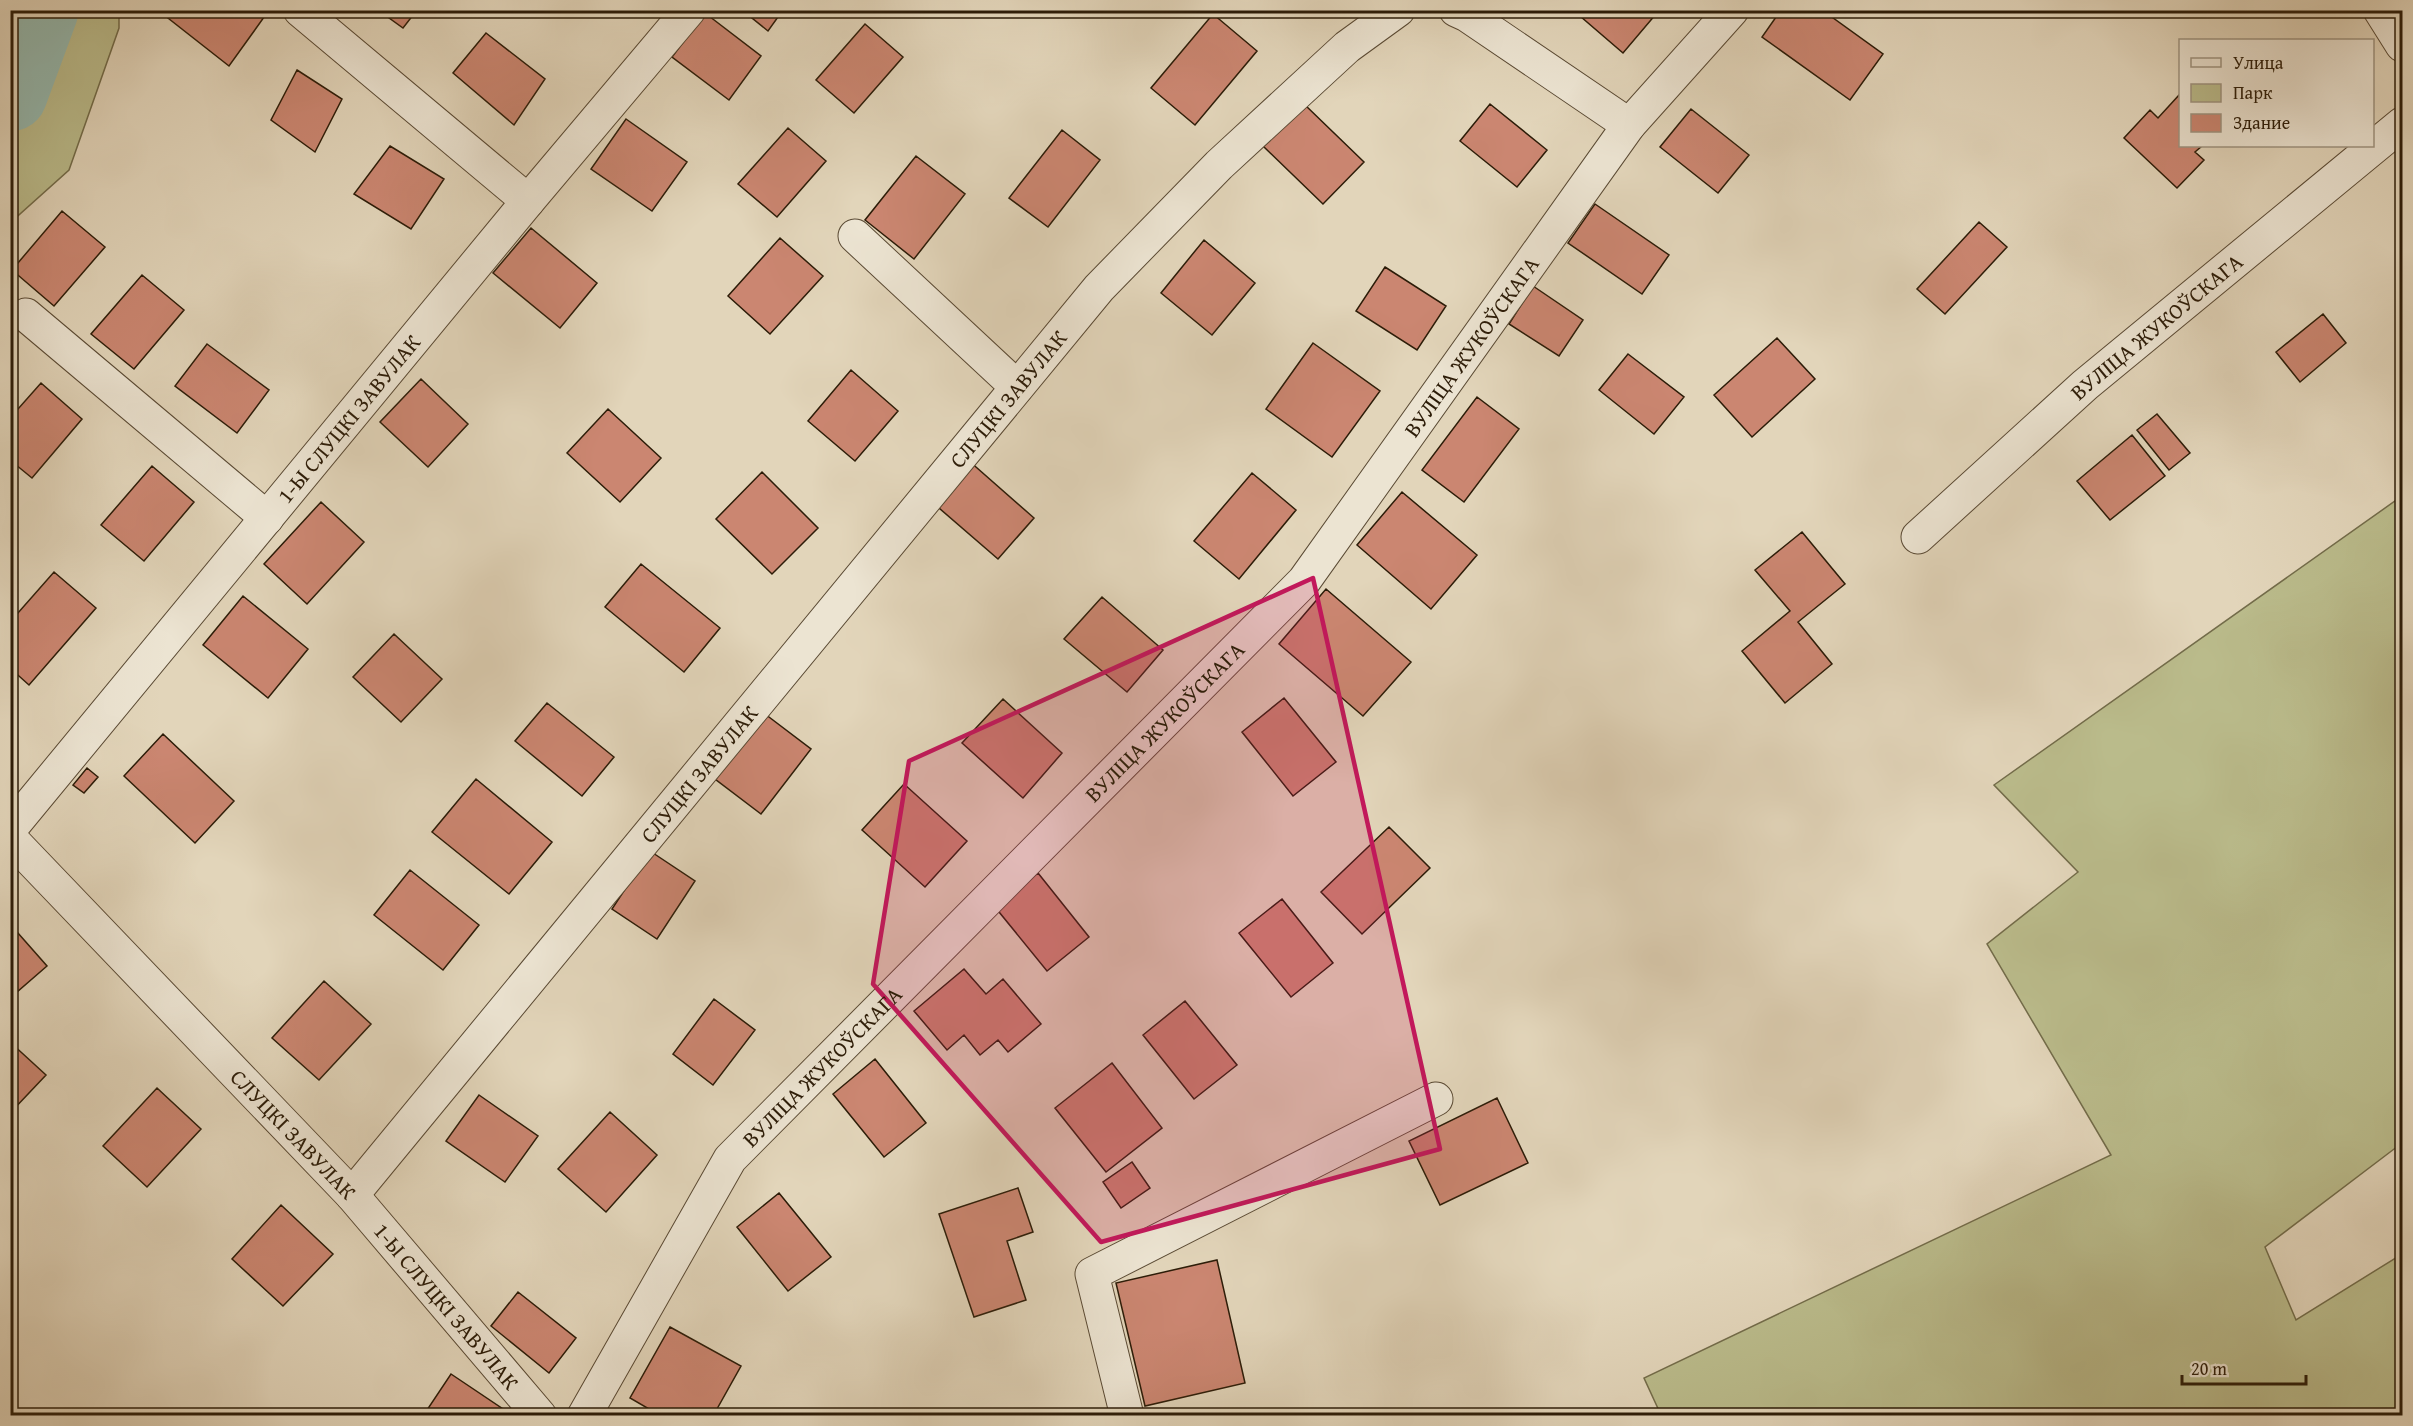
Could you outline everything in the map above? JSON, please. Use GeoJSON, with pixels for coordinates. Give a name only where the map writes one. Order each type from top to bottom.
{"type":"FeatureCollection","features":[{"type":"Feature","properties":{"kind":"street"},"geometry":{"type":"LineString","coordinates":[[300,10],[528,201]]}},
{"type":"Feature","properties":{"kind":"street","name":"1-Ы СЛУЦКІ ЗАВУЛАК"},"geometry":{"type":"LineString","coordinates":[[10,829],[528,201],[689,10]]}},
{"type":"Feature","properties":{"kind":"street","name":"СЛУЦКІ ЗАВУЛАК"},"geometry":{"type":"LineString","coordinates":[[10,838],[352,1195],[1099,288],[1218,165],[1347,47],[1398,10]]}},
{"type":"Feature","properties":{"kind":"street"},"geometry":{"type":"LineString","coordinates":[[1456,10],[1467,15],[1629,125]]}},
{"type":"Feature","properties":{"kind":"street","name":"ВУЛІЦА ЖУКОЎСКАГА"},"geometry":{"type":"LineString","coordinates":[[585,1416],[730,1159],[1304,581],[1629,125],[1732,10]]}},
{"type":"Feature","properties":{"kind":"street"},"geometry":{"type":"LineString","coordinates":[[2380,10],[2403,45]]}},
{"type":"Feature","properties":{"kind":"street","name":"ВУЛІЦА ЖУКОЎСКАГА"},"geometry":{"type":"LineString","coordinates":[[1918,537],[2085,385],[2403,124]]}},
{"type":"Feature","properties":{"kind":"street"},"geometry":{"type":"LineString","coordinates":[[855,236],[1017,387]]}},
{"type":"Feature","properties":{"kind":"street"},"geometry":{"type":"LineString","coordinates":[[26,315],[267,518]]}},
{"type":"Feature","properties":{"kind":"street"},"geometry":{"type":"LineString","coordinates":[[1127,1416],[1092,1274],[1436,1099]]}},
{"type":"Feature","properties":{"kind":"street","name":"1-Ы СЛУЦКІ ЗАВУЛАК"},"geometry":{"type":"LineString","coordinates":[[352,1195],[540,1416]]}},
{"type":"Feature","properties":{"kind":"highlighted area"},"geometry":{"type":"Polygon","coordinates":[[[1313,578],[1440,1149],[1101,1242],[873,984],[909,761],[1313,578]]]}},
{"type":"Feature","properties":{"kind":"green space"},"geometry":{"type":"Polygon","coordinates":[[[11,10],[119,11],[119,28],[69,170],[11,222],[11,10]]]}},
{"type":"Feature","properties":{"kind":"green space"},"geometry":{"type":"Polygon","coordinates":[[[2402,496],[2402,1143],[2265,1247],[2296,1320],[2402,1254],[2402,1415],[1661,1415],[1644,1378],[2111,1155],[1987,944],[2078,872],[1994,785],[2402,496]]]}},
{"type":"Feature","properties":{"kind":"building"},"geometry":{"type":"Polygon","coordinates":[[[263,10],[267,13],[229,66],[159,11],[263,10]]]}},
{"type":"Feature","properties":{"kind":"building"},"geometry":{"type":"Polygon","coordinates":[[[378,10],[417,10],[403,28],[378,10]]]}},
{"type":"Feature","properties":{"kind":"building"},"geometry":{"type":"Polygon","coordinates":[[[742,10],[783,10],[768,31],[742,10]]]}},
{"type":"Feature","properties":{"kind":"building"},"geometry":{"type":"Polygon","coordinates":[[[1573,10],[1652,10],[1656,14],[1623,53],[1573,10]]]}},
{"type":"Feature","properties":{"kind":"building"},"geometry":{"type":"Polygon","coordinates":[[[1781,10],[1822,10],[1883,54],[1850,100],[1762,37],[1781,10]]]}},
{"type":"Feature","properties":{"kind":"building"},"geometry":{"type":"Polygon","coordinates":[[[705,13],[761,56],[729,100],[672,57],[705,13]]]}},
{"type":"Feature","properties":{"kind":"building"},"geometry":{"type":"Polygon","coordinates":[[[1213,14],[1257,51],[1195,125],[1151,88],[1213,14]]]}},
{"type":"Feature","properties":{"kind":"building"},"geometry":{"type":"Polygon","coordinates":[[[865,24],[903,57],[854,113],[816,80],[865,24]]]}},
{"type":"Feature","properties":{"kind":"building"},"geometry":{"type":"Polygon","coordinates":[[[486,33],[545,79],[514,125],[453,73],[486,33]]]}},
{"type":"Feature","properties":{"kind":"building"},"geometry":{"type":"Polygon","coordinates":[[[297,70],[342,99],[315,152],[271,120],[297,70]]]}},
{"type":"Feature","properties":{"kind":"building"},"geometry":{"type":"Polygon","coordinates":[[[2179,95],[2179,147],[2201,147],[2195,152],[2204,160],[2177,188],[2124,138],[2150,110],[2158,118],[2179,95]]]}},
{"type":"Feature","properties":{"kind":"building"},"geometry":{"type":"Polygon","coordinates":[[[1304,104],[1364,162],[1323,204],[1263,146],[1304,104]]]}},
{"type":"Feature","properties":{"kind":"building"},"geometry":{"type":"Polygon","coordinates":[[[1490,104],[1547,150],[1517,187],[1460,141],[1490,104]]]}},
{"type":"Feature","properties":{"kind":"building"},"geometry":{"type":"Polygon","coordinates":[[[1691,109],[1749,155],[1718,193],[1660,147],[1691,109]]]}},
{"type":"Feature","properties":{"kind":"building"},"geometry":{"type":"Polygon","coordinates":[[[626,119],[687,162],[652,211],[591,169],[626,119]]]}},
{"type":"Feature","properties":{"kind":"building"},"geometry":{"type":"Polygon","coordinates":[[[788,128],[826,161],[777,217],[738,184],[788,128]]]}},
{"type":"Feature","properties":{"kind":"building"},"geometry":{"type":"Polygon","coordinates":[[[1062,130],[1100,160],[1048,227],[1009,198],[1062,130]]]}},
{"type":"Feature","properties":{"kind":"building"},"geometry":{"type":"Polygon","coordinates":[[[390,146],[444,179],[411,229],[354,194],[390,146]]]}},
{"type":"Feature","properties":{"kind":"building"},"geometry":{"type":"Polygon","coordinates":[[[916,156],[965,194],[914,259],[865,220],[916,156]]]}},
{"type":"Feature","properties":{"kind":"building"},"geometry":{"type":"Polygon","coordinates":[[[1595,204],[1669,255],[1642,294],[1568,243],[1595,204]]]}},
{"type":"Feature","properties":{"kind":"building"},"geometry":{"type":"Polygon","coordinates":[[[62,211],[105,247],[54,306],[12,270],[62,211]]]}},
{"type":"Feature","properties":{"kind":"building"},"geometry":{"type":"Polygon","coordinates":[[[1979,222],[2007,247],[1945,314],[1917,289],[1979,222]]]}},
{"type":"Feature","properties":{"kind":"building"},"geometry":{"type":"Polygon","coordinates":[[[531,228],[597,283],[560,328],[493,273],[531,228]]]}},
{"type":"Feature","properties":{"kind":"building"},"geometry":{"type":"Polygon","coordinates":[[[780,238],[823,276],[770,334],[728,296],[780,238]]]}},
{"type":"Feature","properties":{"kind":"building"},"geometry":{"type":"Polygon","coordinates":[[[1204,240],[1255,283],[1212,335],[1161,293],[1204,240]]]}},
{"type":"Feature","properties":{"kind":"building"},"geometry":{"type":"Polygon","coordinates":[[[1385,267],[1446,306],[1417,350],[1356,311],[1385,267]]]}},
{"type":"Feature","properties":{"kind":"building"},"geometry":{"type":"Polygon","coordinates":[[[142,275],[184,310],[134,369],[91,334],[142,275]]]}},
{"type":"Feature","properties":{"kind":"building"},"geometry":{"type":"Polygon","coordinates":[[[1533,286],[1583,320],[1559,356],[1509,324],[1533,286]]]}},
{"type":"Feature","properties":{"kind":"building"},"geometry":{"type":"Polygon","coordinates":[[[2323,314],[2346,343],[2300,382],[2276,352],[2323,314]]]}},
{"type":"Feature","properties":{"kind":"building"},"geometry":{"type":"Polygon","coordinates":[[[1777,338],[1815,379],[1752,437],[1714,395],[1777,338]]]}},
{"type":"Feature","properties":{"kind":"building"},"geometry":{"type":"Polygon","coordinates":[[[1313,343],[1380,391],[1332,457],[1266,409],[1313,343]]]}},
{"type":"Feature","properties":{"kind":"building"},"geometry":{"type":"Polygon","coordinates":[[[207,344],[269,390],[237,433],[175,386],[207,344]]]}},
{"type":"Feature","properties":{"kind":"building"},"geometry":{"type":"Polygon","coordinates":[[[1628,354],[1684,397],[1654,434],[1599,390],[1628,354]]]}},
{"type":"Feature","properties":{"kind":"building"},"geometry":{"type":"Polygon","coordinates":[[[851,370],[898,411],[855,461],[808,421],[851,370]]]}},
{"type":"Feature","properties":{"kind":"building"},"geometry":{"type":"Polygon","coordinates":[[[421,379],[468,424],[428,467],[380,422],[421,379]]]}},
{"type":"Feature","properties":{"kind":"building"},"geometry":{"type":"Polygon","coordinates":[[[41,383],[82,419],[32,478],[10,460],[10,418],[41,383]]]}},
{"type":"Feature","properties":{"kind":"building"},"geometry":{"type":"Polygon","coordinates":[[[1477,397],[1519,429],[1464,502],[1422,470],[1477,397]]]}},
{"type":"Feature","properties":{"kind":"building"},"geometry":{"type":"Polygon","coordinates":[[[608,409],[661,458],[620,502],[567,453],[608,409]]]}},
{"type":"Feature","properties":{"kind":"building"},"geometry":{"type":"Polygon","coordinates":[[[2157,414],[2190,453],[2169,470],[2137,430],[2157,414]]]}},
{"type":"Feature","properties":{"kind":"building"},"geometry":{"type":"Polygon","coordinates":[[[2132,435],[2165,476],[2110,520],[2077,481],[2132,435]]]}},
{"type":"Feature","properties":{"kind":"building"},"geometry":{"type":"Polygon","coordinates":[[[968,460],[1034,518],[998,559],[932,502],[968,460]]]}},
{"type":"Feature","properties":{"kind":"building"},"geometry":{"type":"Polygon","coordinates":[[[152,466],[194,502],[144,561],[101,525],[152,466]]]}},
{"type":"Feature","properties":{"kind":"building"},"geometry":{"type":"Polygon","coordinates":[[[762,472],[818,528],[772,574],[716,519],[762,472]]]}},
{"type":"Feature","properties":{"kind":"building"},"geometry":{"type":"Polygon","coordinates":[[[1252,473],[1296,510],[1239,579],[1194,541],[1252,473]]]}},
{"type":"Feature","properties":{"kind":"building"},"geometry":{"type":"Polygon","coordinates":[[[1402,492],[1477,555],[1431,609],[1357,545],[1402,492]]]}},
{"type":"Feature","properties":{"kind":"building"},"geometry":{"type":"Polygon","coordinates":[[[321,502],[364,542],[307,604],[264,564],[321,502]]]}},
{"type":"Feature","properties":{"kind":"building"},"geometry":{"type":"Polygon","coordinates":[[[1802,532],[1845,584],[1798,622],[1832,664],[1785,703],[1742,651],[1790,611],[1755,570],[1802,532]]]}},
{"type":"Feature","properties":{"kind":"building"},"geometry":{"type":"Polygon","coordinates":[[[641,564],[720,628],[684,672],[605,607],[641,564]]]}},
{"type":"Feature","properties":{"kind":"building"},"geometry":{"type":"Polygon","coordinates":[[[54,572],[96,608],[29,685],[10,668],[10,622],[54,572]]]}},
{"type":"Feature","properties":{"kind":"building"},"geometry":{"type":"Polygon","coordinates":[[[1326,589],[1411,662],[1363,716],[1279,644],[1326,589]]]}},
{"type":"Feature","properties":{"kind":"building"},"geometry":{"type":"Polygon","coordinates":[[[243,596],[308,649],[268,698],[203,645],[243,596]]]}},
{"type":"Feature","properties":{"kind":"building"},"geometry":{"type":"Polygon","coordinates":[[[1102,597],[1163,650],[1127,692],[1064,639],[1102,597]]]}},
{"type":"Feature","properties":{"kind":"building"},"geometry":{"type":"Polygon","coordinates":[[[394,634],[442,679],[401,722],[353,677],[394,634]]]}},
{"type":"Feature","properties":{"kind":"building"},"geometry":{"type":"Polygon","coordinates":[[[1284,698],[1336,762],[1293,796],[1242,732],[1284,698]]]}},
{"type":"Feature","properties":{"kind":"building"},"geometry":{"type":"Polygon","coordinates":[[[1003,699],[1062,753],[1023,798],[962,743],[1003,699]]]}},
{"type":"Feature","properties":{"kind":"building"},"geometry":{"type":"Polygon","coordinates":[[[547,703],[614,757],[582,796],[515,741],[547,703]]]}},
{"type":"Feature","properties":{"kind":"building"},"geometry":{"type":"Polygon","coordinates":[[[765,714],[811,749],[761,814],[715,779],[765,714]]]}},
{"type":"Feature","properties":{"kind":"building"},"geometry":{"type":"Polygon","coordinates":[[[163,734],[234,801],[195,843],[124,776],[163,734]]]}},
{"type":"Feature","properties":{"kind":"building"},"geometry":{"type":"Polygon","coordinates":[[[87,768],[98,777],[84,793],[73,785],[87,768]]]}},
{"type":"Feature","properties":{"kind":"building"},"geometry":{"type":"Polygon","coordinates":[[[476,779],[552,842],[509,894],[432,832],[476,779]]]}},
{"type":"Feature","properties":{"kind":"building"},"geometry":{"type":"Polygon","coordinates":[[[904,784],[967,841],[925,887],[862,830],[904,784]]]}},
{"type":"Feature","properties":{"kind":"building"},"geometry":{"type":"Polygon","coordinates":[[[1389,827],[1430,868],[1362,934],[1321,892],[1389,827]]]}},
{"type":"Feature","properties":{"kind":"building"},"geometry":{"type":"Polygon","coordinates":[[[650,851],[695,881],[657,939],[612,909],[650,851]]]}},
{"type":"Feature","properties":{"kind":"building"},"geometry":{"type":"Polygon","coordinates":[[[410,870],[479,925],[443,970],[374,915],[410,870]]]}},
{"type":"Feature","properties":{"kind":"building"},"geometry":{"type":"Polygon","coordinates":[[[1038,873],[1089,937],[1047,971],[995,907],[1038,873]]]}},
{"type":"Feature","properties":{"kind":"building"},"geometry":{"type":"Polygon","coordinates":[[[1282,899],[1333,963],[1291,997],[1239,933],[1282,899]]]}},
{"type":"Feature","properties":{"kind":"building"},"geometry":{"type":"Polygon","coordinates":[[[10,924],[47,966],[10,998],[10,924]]]}},
{"type":"Feature","properties":{"kind":"building"},"geometry":{"type":"Polygon","coordinates":[[[964,969],[986,994],[1003,979],[1041,1024],[1008,1052],[998,1040],[980,1055],[964,1035],[947,1050],[914,1011],[964,969]]]}},
{"type":"Feature","properties":{"kind":"building"},"geometry":{"type":"Polygon","coordinates":[[[324,981],[371,1024],[319,1080],[272,1038],[324,981]]]}},
{"type":"Feature","properties":{"kind":"building"},"geometry":{"type":"Polygon","coordinates":[[[714,999],[755,1030],[713,1085],[673,1054],[714,999]]]}},
{"type":"Feature","properties":{"kind":"building"},"geometry":{"type":"Polygon","coordinates":[[[1185,1001],[1237,1065],[1194,1099],[1143,1035],[1185,1001]]]}},
{"type":"Feature","properties":{"kind":"building"},"geometry":{"type":"Polygon","coordinates":[[[10,1042],[46,1075],[11,1112],[10,1112],[10,1042]]]}},
{"type":"Feature","properties":{"kind":"building"},"geometry":{"type":"Polygon","coordinates":[[[875,1059],[926,1123],[884,1157],[833,1094],[875,1059]]]}},
{"type":"Feature","properties":{"kind":"building"},"geometry":{"type":"Polygon","coordinates":[[[1112,1063],[1162,1128],[1106,1172],[1055,1108],[1112,1063]]]}},
{"type":"Feature","properties":{"kind":"building"},"geometry":{"type":"Polygon","coordinates":[[[157,1088],[201,1129],[147,1187],[103,1146],[157,1088]]]}},
{"type":"Feature","properties":{"kind":"building"},"geometry":{"type":"Polygon","coordinates":[[[479,1095],[538,1136],[505,1182],[446,1141],[479,1095]]]}},
{"type":"Feature","properties":{"kind":"building"},"geometry":{"type":"Polygon","coordinates":[[[1497,1098],[1528,1163],[1440,1205],[1409,1141],[1497,1098]]]}},
{"type":"Feature","properties":{"kind":"building"},"geometry":{"type":"Polygon","coordinates":[[[610,1112],[657,1155],[606,1212],[558,1169],[610,1112]]]}},
{"type":"Feature","properties":{"kind":"building"},"geometry":{"type":"Polygon","coordinates":[[[1132,1162],[1150,1188],[1121,1208],[1103,1182],[1132,1162]]]}},
{"type":"Feature","properties":{"kind":"building"},"geometry":{"type":"Polygon","coordinates":[[[1018,1188],[1033,1232],[1007,1241],[1026,1300],[974,1317],[939,1214],[1018,1188]]]}},
{"type":"Feature","properties":{"kind":"building"},"geometry":{"type":"Polygon","coordinates":[[[779,1193],[831,1257],[788,1291],[737,1227],[779,1193]]]}},
{"type":"Feature","properties":{"kind":"building"},"geometry":{"type":"Polygon","coordinates":[[[281,1205],[333,1254],[283,1306],[232,1259],[281,1205]]]}},
{"type":"Feature","properties":{"kind":"building"},"geometry":{"type":"Polygon","coordinates":[[[1217,1260],[1245,1383],[1145,1406],[1116,1283],[1217,1260]]]}},
{"type":"Feature","properties":{"kind":"building"},"geometry":{"type":"Polygon","coordinates":[[[518,1292],[576,1338],[549,1373],[491,1326],[518,1292]]]}},
{"type":"Feature","properties":{"kind":"building"},"geometry":{"type":"Polygon","coordinates":[[[670,1327],[741,1366],[713,1416],[661,1416],[630,1398],[670,1327]]]}},
{"type":"Feature","properties":{"kind":"building"},"geometry":{"type":"Polygon","coordinates":[[[451,1374],[509,1413],[507,1416],[423,1416],[451,1374]]]}},
{"type":"Feature","properties":{"kind":"waterway"},"geometry":{"type":"LineString","coordinates":[[10,94],[41,10]]}}]}
